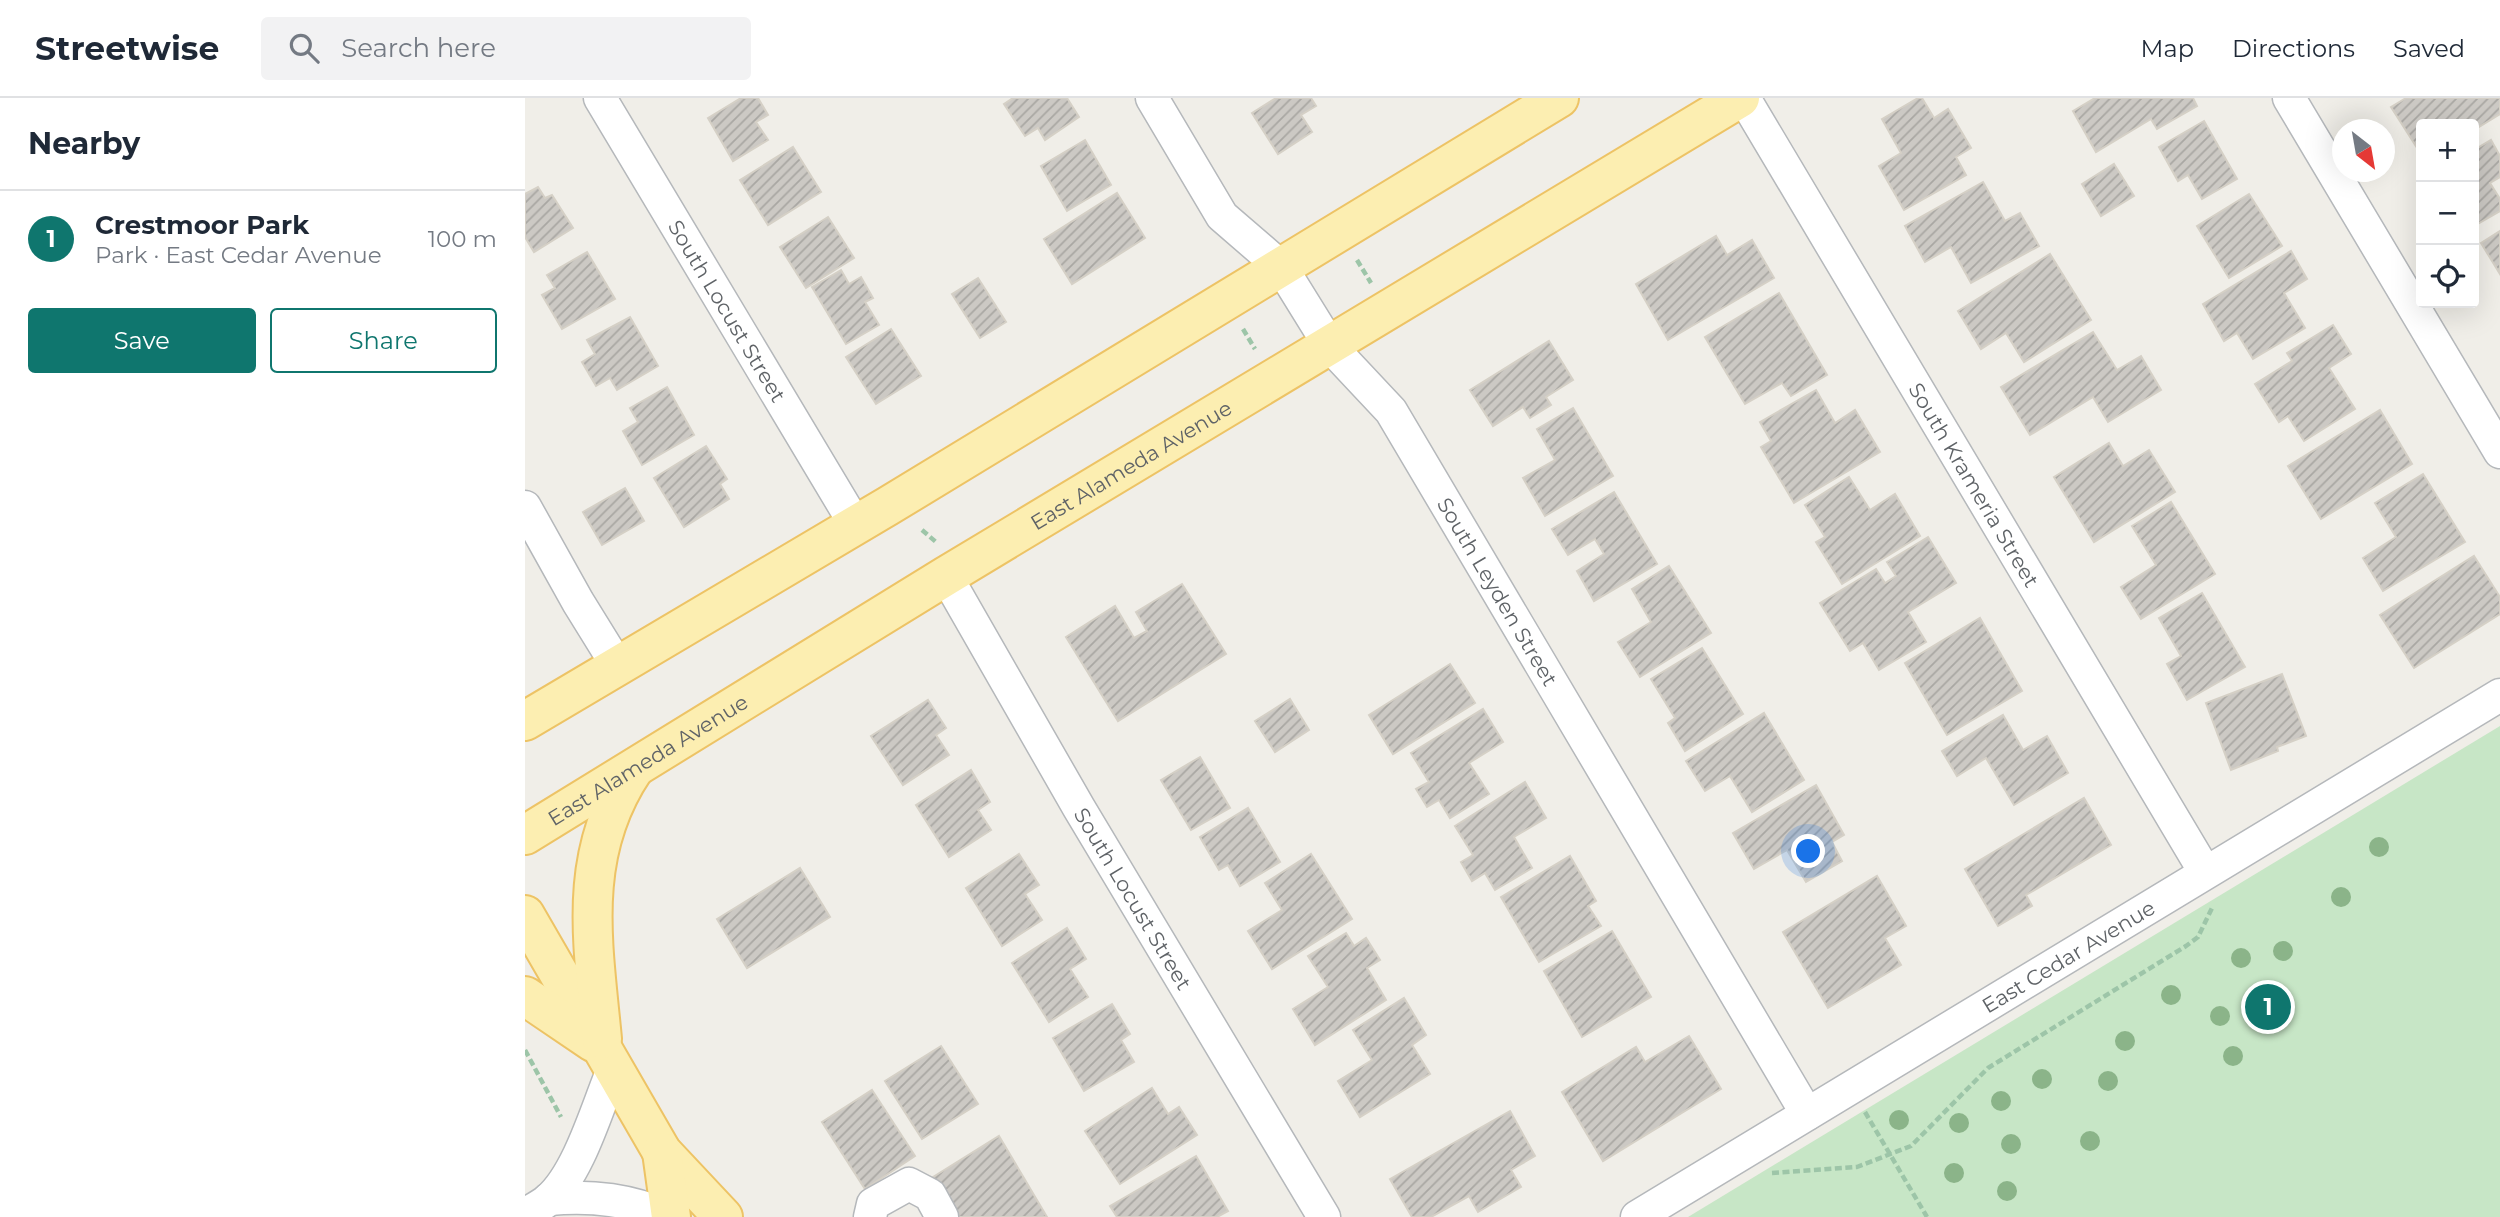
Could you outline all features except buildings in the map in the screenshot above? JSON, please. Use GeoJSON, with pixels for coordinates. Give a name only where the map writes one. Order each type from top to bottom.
{"type":"FeatureCollection","features":[{"type":"Feature","properties":{"kind":"main road"},"geometry":{"type":"LineString","coordinates":[[525,720],[855,524],[1559,98]]}},
{"type":"Feature","properties":{"kind":"main road","name":"East Alameda Avenue"},"geometry":{"type":"LineString","coordinates":[[525,835],[946,576],[1742,98]]}},
{"type":"Feature","properties":{"kind":"main road"},"geometry":{"type":"LineString","coordinates":[[608,1058],[592,917],[594,875],[599,843],[612,806],[635,768]]}},
{"type":"Feature","properties":{"kind":"main road"},"geometry":{"type":"LineString","coordinates":[[525,915],[662,1152],[723,1217]]}},
{"type":"Feature","properties":{"kind":"main road"},"geometry":{"type":"LineString","coordinates":[[525,996],[608,1058]]}},
{"type":"Feature","properties":{"kind":"main road"},"geometry":{"type":"LineString","coordinates":[[662,1152],[671,1217]]}},
{"type":"Feature","properties":{"kind":"street","name":"South Locust Street"},"geometry":{"type":"LineString","coordinates":[[600,98],[855,524]]}},
{"type":"Feature","properties":{"kind":"street","name":"South Leyden Street"},"geometry":{"type":"LineString","coordinates":[[1152,98],[1222,216],[1281,267],[1330,346],[1391,411],[1807,1114]]}},
{"type":"Feature","properties":{"kind":"street","name":"South Krameria Street"},"geometry":{"type":"LineString","coordinates":[[1742,98],[2205,872]]}},
{"type":"Feature","properties":{"kind":"street"},"geometry":{"type":"LineString","coordinates":[[2289,98],[2500,452]]}},
{"type":"Feature","properties":{"kind":"street"},"geometry":{"type":"LineString","coordinates":[[525,506],[578,602],[617,665]]}},
{"type":"Feature","properties":{"kind":"street","name":"South Locust Street"},"geometry":{"type":"LineString","coordinates":[[946,576],[1079,808],[1324,1217]]}},
{"type":"Feature","properties":{"kind":"street","name":"East Cedar Avenue"},"geometry":{"type":"LineString","coordinates":[[1637,1217],[2500,695]]}},
{"type":"Feature","properties":{"kind":"street"},"geometry":{"type":"LineString","coordinates":[[537,1207],[566,1180],[574,1166],[608,1058]]}},
{"type":"Feature","properties":{"kind":"street"},"geometry":{"type":"LineString","coordinates":[[870,1217],[873,1204],[909,1184],[930,1195],[943,1217]]}},
{"type":"Feature","properties":{"kind":"street"},"geometry":{"type":"LineString","coordinates":[[537,1207],[594,1197],[642,1205],[671,1217]]}},
{"type":"Feature","properties":{"kind":"path"},"geometry":{"type":"LineString","coordinates":[[1355,256],[1377,292]]}},
{"type":"Feature","properties":{"kind":"path"},"geometry":{"type":"LineString","coordinates":[[1239,323],[1257,352]]}},
{"type":"Feature","properties":{"kind":"path"},"geometry":{"type":"LineString","coordinates":[[1761,1179],[1771,1173],[1857,1167],[1911,1146],[1988,1068],[2186,947],[2198,937],[2212,908]]}},
{"type":"Feature","properties":{"kind":"path"},"geometry":{"type":"LineString","coordinates":[[525,1050],[563,1121]]}},
{"type":"Feature","properties":{"kind":"path"},"geometry":{"type":"LineString","coordinates":[[1864,1111],[1927,1217]]}},
{"type":"Feature","properties":{"kind":"green space"},"geometry":{"type":"Polygon","coordinates":[[[2500,726],[2500,1217],[1688,1217],[2500,726]]]}},
{"type":"Feature","properties":{"kind":"place","name":"Crestmoor Park"},"geometry":{"type":"Point","coordinates":[2268,1007]}}]}
